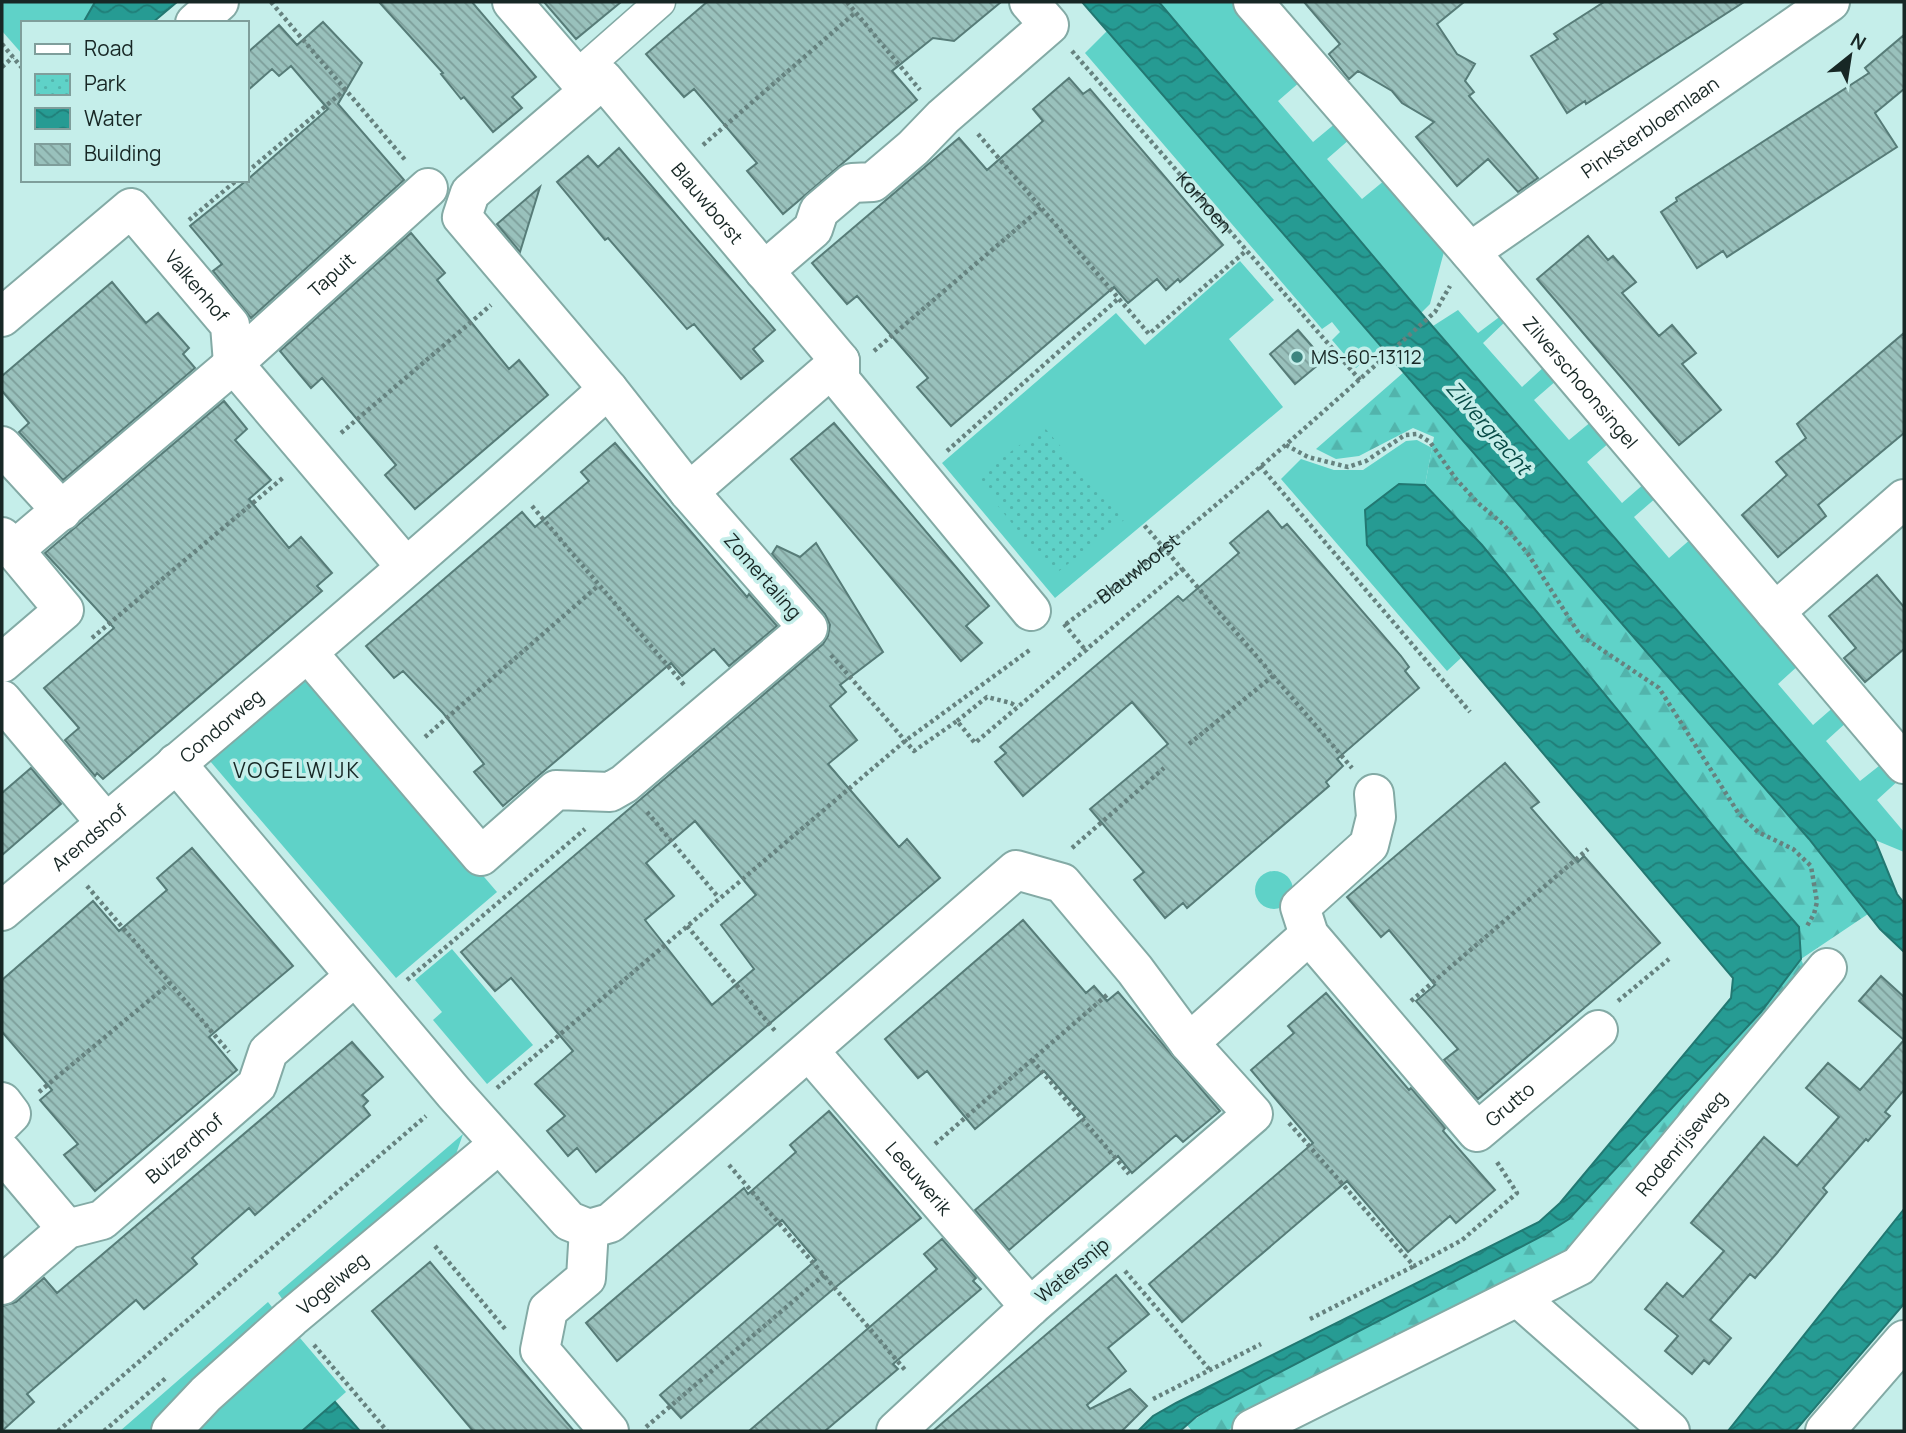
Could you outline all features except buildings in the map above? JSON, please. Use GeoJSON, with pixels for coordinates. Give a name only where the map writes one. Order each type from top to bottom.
{"type":"FeatureCollection","features":[{"type":"Feature","properties":{"kind":"street"},"geometry":{"type":"LineString","coordinates":[[197,21],[219,2]]}},
{"type":"Feature","properties":{"kind":"street","name":"Blauwborst"},"geometry":{"type":"LineString","coordinates":[[512,2],[677,167],[764,271],[918,477],[1039,631]]}},
{"type":"Feature","properties":{"kind":"street"},"geometry":{"type":"LineString","coordinates":[[608,389],[462,217],[470,194],[589,81],[660,2]]}},
{"type":"Feature","properties":{"kind":"street","name":"Zilverschoonsingel"},"geometry":{"type":"LineString","coordinates":[[1254,2],[1904,764]]}},
{"type":"Feature","properties":{"kind":"street","name":"Pinksterbloemlaan"},"geometry":{"type":"LineString","coordinates":[[1470,252],[1830,2]]}},
{"type":"Feature","properties":{"kind":"street"},"geometry":{"type":"LineString","coordinates":[[764,271],[813,229],[819,211],[852,183],[873,182],[913,148],[1039,13]]}},
{"type":"Feature","properties":{"kind":"street","name":"Tapuit"},"geometry":{"type":"LineString","coordinates":[[233,363],[428,188]]}},
{"type":"Feature","properties":{"kind":"street","name":"Valkenhof"},"geometry":{"type":"LineString","coordinates":[[2,317],[131,208],[230,325],[233,363]]}},
{"type":"Feature","properties":{"kind":"street"},"geometry":{"type":"LineString","coordinates":[[2,663],[64,610],[8,544],[62,511],[233,363],[406,567]]}},
{"type":"Feature","properties":{"kind":"street"},"geometry":{"type":"LineString","coordinates":[[690,492],[840,370]]}},
{"type":"Feature","properties":{"kind":"street","name":"Condorweg"},"geometry":{"type":"LineString","coordinates":[[462,1102],[176,763],[308,653],[608,389]]}},
{"type":"Feature","properties":{"kind":"street","name":"Zomertaling"},"geometry":{"type":"LineString","coordinates":[[608,389],[690,492],[808,628],[617,788]]}},
{"type":"Feature","properties":{"kind":"street"},"geometry":{"type":"LineString","coordinates":[[2,446],[62,511]]}},
{"type":"Feature","properties":{"kind":"street"},"geometry":{"type":"LineString","coordinates":[[1775,612],[1904,499]]}},
{"type":"Feature","properties":{"kind":"street"},"geometry":{"type":"LineString","coordinates":[[308,653],[481,856],[556,790],[617,788]]}},
{"type":"Feature","properties":{"kind":"street"},"geometry":{"type":"LineString","coordinates":[[2,700],[106,822]]}},
{"type":"Feature","properties":{"kind":"street","name":"Arendshof"},"geometry":{"type":"LineString","coordinates":[[2,911],[176,763]]}},
{"type":"Feature","properties":{"kind":"street"},"geometry":{"type":"LineString","coordinates":[[1189,1042],[1308,935],[1300,906],[1369,845],[1376,817],[1374,794]]}},
{"type":"Feature","properties":{"kind":"street"},"geometry":{"type":"LineString","coordinates":[[462,1102],[569,1221],[589,1229],[610,1223],[804,1055],[1028,874],[1062,883],[1135,971],[1189,1042],[1253,1114]]}},
{"type":"Feature","properties":{"kind":"street","name":"Grutto"},"geometry":{"type":"LineString","coordinates":[[1308,935],[1477,1132],[1598,1030]]}},
{"type":"Feature","properties":{"kind":"street","name":"Rodenrijseweg"},"geometry":{"type":"LineString","coordinates":[[1252,1429],[1579,1266],[1827,968]]}},
{"type":"Feature","properties":{"kind":"street"},"geometry":{"type":"LineString","coordinates":[[257,1085],[268,1052],[367,990]]}},
{"type":"Feature","properties":{"kind":"street","name":"Leeuwerik"},"geometry":{"type":"LineString","coordinates":[[804,1055],[908,1167],[1030,1307]]}},
{"type":"Feature","properties":{"kind":"street","name":"Buizerdhof"},"geometry":{"type":"LineString","coordinates":[[67,1229],[102,1220],[257,1085]]}},
{"type":"Feature","properties":{"kind":"street","name":"Watersnip"},"geometry":{"type":"LineString","coordinates":[[896,1431],[1030,1307],[1253,1114]]}},
{"type":"Feature","properties":{"kind":"street","name":"Vogelweg"},"geometry":{"type":"LineString","coordinates":[[171,1431],[206,1394],[291,1318],[499,1144]]}},
{"type":"Feature","properties":{"kind":"street"},"geometry":{"type":"LineString","coordinates":[[2,1152],[67,1229],[2,1285]]}},
{"type":"Feature","properties":{"kind":"street"},"geometry":{"type":"LineString","coordinates":[[589,1229],[586,1278],[548,1310],[540,1350],[609,1431]]}},
{"type":"Feature","properties":{"kind":"street"},"geometry":{"type":"LineString","coordinates":[[1519,1298],[1670,1431]]}},
{"type":"Feature","properties":{"kind":"street"},"geometry":{"type":"LineString","coordinates":[[1825,1431],[1904,1340]]}},
{"type":"Feature","properties":{"kind":"path"},"geometry":{"type":"LineString","coordinates":[[271,2],[428,188]]}},
{"type":"Feature","properties":{"kind":"path"},"geometry":{"type":"LineString","coordinates":[[847,2],[1041,208],[1149,334],[1247,250]]}},
{"type":"Feature","properties":{"kind":"path"},"geometry":{"type":"LineString","coordinates":[[677,167],[856,12]]}},
{"type":"Feature","properties":{"kind":"path","name":"Korhoen"},"geometry":{"type":"LineString","coordinates":[[1039,13],[1360,380]]}},
{"type":"Feature","properties":{"kind":"path"},"geometry":{"type":"LineString","coordinates":[[2,44],[21,67]]}},
{"type":"Feature","properties":{"kind":"path"},"geometry":{"type":"LineString","coordinates":[[2,67],[13,57]]}},
{"type":"Feature","properties":{"kind":"path"},"geometry":{"type":"LineString","coordinates":[[248,171],[346,89]]}},
{"type":"Feature","properties":{"kind":"path"},"geometry":{"type":"LineString","coordinates":[[161,244],[235,182]]}},
{"type":"Feature","properties":{"kind":"path"},"geometry":{"type":"LineString","coordinates":[[840,370],[1041,208]]}},
{"type":"Feature","properties":{"kind":"path"},"geometry":{"type":"LineString","coordinates":[[918,477],[1119,298]]}},
{"type":"Feature","properties":{"kind":"path","name":"Blauwborst"},"geometry":{"type":"LineString","coordinates":[[58,1431],[462,1102],[687,926],[1039,631],[1124,581],[1286,445],[1435,312]]}},
{"type":"Feature","properties":{"kind":"path"},"geometry":{"type":"LineString","coordinates":[[1286,445],[1308,457],[1348,467],[1366,461],[1405,435],[1417,434],[1430,442],[1463,487],[1504,525],[1528,554],[1580,635],[1659,688],[1738,814],[1758,832],[1794,849],[1811,866],[1817,902],[1807,926]]}},
{"type":"Feature","properties":{"kind":"path"},"geometry":{"type":"LineString","coordinates":[[1260,466],[1470,712]]}},
{"type":"Feature","properties":{"kind":"path"},"geometry":{"type":"LineString","coordinates":[[509,478],[708,713]]}},
{"type":"Feature","properties":{"kind":"path"},"geometry":{"type":"LineString","coordinates":[[1144,525],[1374,794]]}},
{"type":"Feature","properties":{"kind":"path"},"geometry":{"type":"LineString","coordinates":[[957,721],[975,743],[1070,666],[1182,569]]}},
{"type":"Feature","properties":{"kind":"path"},"geometry":{"type":"LineString","coordinates":[[398,760],[599,585]]}},
{"type":"Feature","properties":{"kind":"path"},"geometry":{"type":"LineString","coordinates":[[808,628],[914,751],[986,697],[1011,703],[1017,708]]}},
{"type":"Feature","properties":{"kind":"path"},"geometry":{"type":"LineString","coordinates":[[1189,744],[1273,676]]}},
{"type":"Feature","properties":{"kind":"path"},"geometry":{"type":"LineString","coordinates":[[1028,874],[1164,768]]}},
{"type":"Feature","properties":{"kind":"path"},"geometry":{"type":"LineString","coordinates":[[367,990],[603,814],[617,788],[719,898]]}},
{"type":"Feature","properties":{"kind":"path"},"geometry":{"type":"LineString","coordinates":[[1385,1023],[1588,849]]}},
{"type":"Feature","properties":{"kind":"path"},"geometry":{"type":"LineString","coordinates":[[63,859],[257,1085]]}},
{"type":"Feature","properties":{"kind":"path"},"geometry":{"type":"LineString","coordinates":[[687,926],[804,1055]]}},
{"type":"Feature","properties":{"kind":"path"},"geometry":{"type":"LineString","coordinates":[[1598,1030],[1609,1008],[1669,959]]}},
{"type":"Feature","properties":{"kind":"path"},"geometry":{"type":"LineString","coordinates":[[908,1167],[1135,971]]}},
{"type":"Feature","properties":{"kind":"path"},"geometry":{"type":"LineString","coordinates":[[5,1113],[170,983]]}},
{"type":"Feature","properties":{"kind":"path"},"geometry":{"type":"LineString","coordinates":[[1032,1060],[1153,1202]]}},
{"type":"Feature","properties":{"kind":"path"},"geometry":{"type":"LineString","coordinates":[[1253,1114],[1269,1100],[1414,1266]]}},
{"type":"Feature","properties":{"kind":"path"},"geometry":{"type":"LineString","coordinates":[[1310,1319],[1462,1240],[1517,1193],[1477,1132]]}},
{"type":"Feature","properties":{"kind":"path"},"geometry":{"type":"LineString","coordinates":[[705,1138],[930,1400]]}},
{"type":"Feature","properties":{"kind":"path"},"geometry":{"type":"LineString","coordinates":[[412,1219],[527,1355],[540,1350]]}},
{"type":"Feature","properties":{"kind":"path"},"geometry":{"type":"LineString","coordinates":[[1102,1245],[1209,1369]]}},
{"type":"Feature","properties":{"kind":"path"},"geometry":{"type":"LineString","coordinates":[[641,1431],[824,1275]]}},
{"type":"Feature","properties":{"kind":"path"},"geometry":{"type":"LineString","coordinates":[[291,1318],[387,1431]]}},
{"type":"Feature","properties":{"kind":"path"},"geometry":{"type":"LineString","coordinates":[[1153,1399],[1261,1344]]}},
{"type":"Feature","properties":{"kind":"green space"},"geometry":{"type":"Polygon","coordinates":[[[2,2],[95,2],[84,21],[21,21],[21,53],[2,31],[2,2]]]}},
{"type":"Feature","properties":{"kind":"green space"},"geometry":{"type":"Polygon","coordinates":[[[1159,2],[1236,2],[1301,81],[1278,101],[1313,142],[1337,122],[1350,139],[1327,159],[1362,199],[1385,180],[1445,248],[1430,304],[1421,313],[1159,2]]]}},
{"type":"Feature","properties":{"kind":"green space"},"geometry":{"type":"Polygon","coordinates":[[[1107,31],[1382,346],[1356,368],[1332,340],[1340,332],[1332,322],[1322,329],[1085,53],[1107,31]]]}},
{"type":"Feature","properties":{"kind":"green space"},"geometry":{"type":"Polygon","coordinates":[[[1240,261],[1274,300],[1229,339],[1283,407],[1055,598],[942,463],[1116,313],[1145,345],[1240,261]]]}},
{"type":"Feature","properties":{"kind":"green space"},"geometry":{"type":"Polygon","coordinates":[[[1458,310],[1478,333],[1502,315],[1507,320],[1483,343],[1522,387],[1546,365],[1557,380],[1534,400],[1569,440],[1592,421],[1610,442],[1587,462],[1622,503],[1645,483],[1657,497],[1634,517],[1669,558],[1692,538],[1800,664],[1778,684],[1813,725],[1836,705],[1848,721],[1826,741],[1860,781],[1884,762],[1900,779],[1877,800],[1904,832],[1904,852],[1875,840],[1433,326],[1458,310]]]}},
{"type":"Feature","properties":{"kind":"green space"},"geometry":{"type":"Polygon","coordinates":[[[1404,372],[1809,839],[1868,914],[1801,959],[1798,926],[1482,545],[1425,485],[1434,437],[1413,428],[1359,456],[1336,459],[1316,449],[1404,372]]]}},
{"type":"Feature","properties":{"kind":"green space"},"geometry":{"type":"Polygon","coordinates":[[[1044,427],[1124,520],[1054,575],[975,478],[1044,427]]]}},
{"type":"Feature","properties":{"kind":"green space"},"geometry":{"type":"Polygon","coordinates":[[[1417,440],[1432,448],[1425,485],[1399,484],[1367,545],[1461,658],[1447,671],[1281,479],[1301,459],[1334,470],[1363,470],[1406,441],[1417,440]]]}},
{"type":"Feature","properties":{"kind":"green space"},"geometry":{"type":"Polygon","coordinates":[[[311,675],[497,892],[396,978],[210,761],[311,675]]]}},
{"type":"Feature","properties":{"kind":"green space"},"geometry":{"type":"Polygon","coordinates":[[[1274,871],[1287,877],[1293,890],[1287,903],[1274,909],[1261,903],[1255,890],[1261,877],[1274,871]]]}},
{"type":"Feature","properties":{"kind":"green space"},"geometry":{"type":"Polygon","coordinates":[[[452,949],[533,1045],[487,1084],[433,1020],[442,1012],[415,980],[452,949]]]}},
{"type":"Feature","properties":{"kind":"green space"},"geometry":{"type":"Polygon","coordinates":[[[1801,959],[1809,979],[1572,1258],[1226,1431],[1192,1431],[1187,1425],[1211,1408],[1544,1235],[1801,959]]]}},
{"type":"Feature","properties":{"kind":"green space"},"geometry":{"type":"Polygon","coordinates":[[[463,1134],[455,1157],[285,1303],[278,1293],[463,1134]]]}},
{"type":"Feature","properties":{"kind":"green space"},"geometry":{"type":"Polygon","coordinates":[[[268,1302],[276,1312],[170,1405],[149,1431],[120,1431],[268,1302]]]}},
{"type":"Feature","properties":{"kind":"green space"},"geometry":{"type":"Polygon","coordinates":[[[300,1338],[346,1392],[302,1431],[198,1431],[217,1410],[300,1338]]]}},
{"type":"Feature","properties":{"kind":"water"},"geometry":{"type":"Polygon","coordinates":[[[95,2],[177,2],[154,21],[84,21],[95,2]]]}},
{"type":"Feature","properties":{"kind":"water","name":"Zilvergracht"},"geometry":{"type":"Polygon","coordinates":[[[1082,2],[1159,2],[1421,313],[1875,840],[1897,894],[1904,903],[1904,952],[1880,929],[1809,839],[1082,2]]]}},
{"type":"Feature","properties":{"kind":"water"},"geometry":{"type":"Polygon","coordinates":[[[1399,484],[1425,485],[1482,545],[1799,927],[1801,959],[1761,1012],[1569,1219],[1544,1235],[1211,1408],[1180,1431],[1138,1431],[1153,1416],[1176,1403],[1539,1222],[1560,1203],[1731,998],[1733,978],[1367,545],[1365,510],[1399,484]]]}},
{"type":"Feature","properties":{"kind":"water"},"geometry":{"type":"Polygon","coordinates":[[[1904,1209],[1904,1304],[1795,1431],[1728,1431],[1904,1209]]]}},
{"type":"Feature","properties":{"kind":"water"},"geometry":{"type":"Polygon","coordinates":[[[335,1402],[360,1431],[302,1431],[335,1402]]]}},
{"type":"Feature","properties":{"kind":"place","name":"MS-60-13112"},"geometry":{"type":"Point","coordinates":[1297,357]}},
{"type":"Feature","properties":{"kind":"district","name":"VOGELWIJK"},"geometry":{"type":"Point","coordinates":[297,770]}}]}
